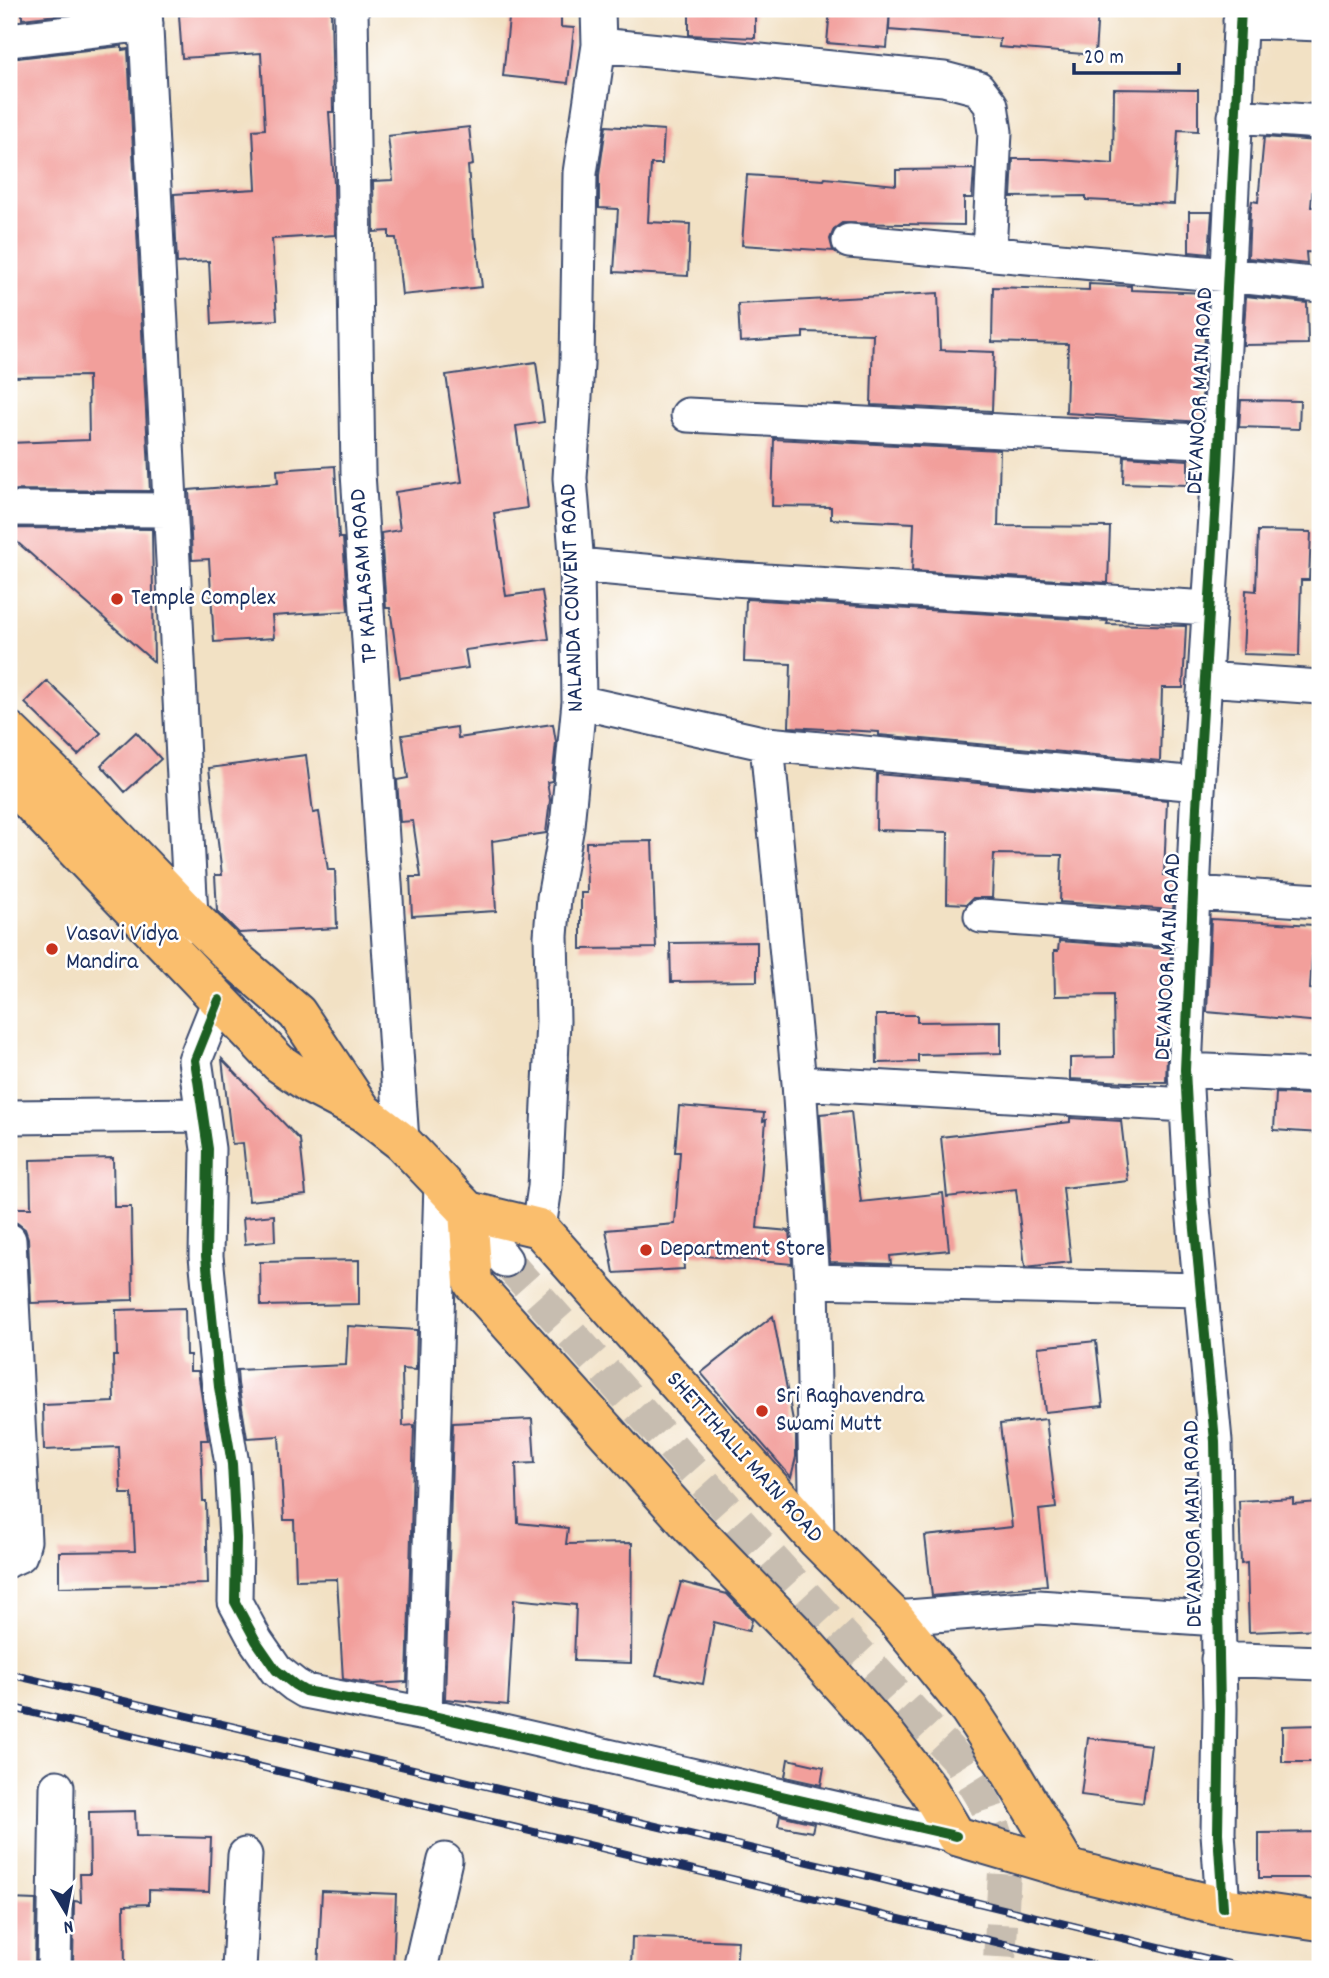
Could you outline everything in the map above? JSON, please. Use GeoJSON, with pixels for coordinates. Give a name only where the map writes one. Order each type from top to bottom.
{"type":"FeatureCollection","features":[{"type":"Feature","properties":{"kind":"main road"},"geometry":{"type":"LineString","coordinates":[[9,731],[78,798],[191,916],[238,962],[297,1013],[363,1112]]}},
{"type":"Feature","properties":{"kind":"main road"},"geometry":{"type":"LineString","coordinates":[[9,780],[279,1063],[313,1086],[363,1112],[402,1142],[468,1210],[539,1228]]}},
{"type":"Feature","properties":{"kind":"main road"},"geometry":{"type":"LineString","coordinates":[[468,1210],[473,1283],[691,1526],[795,1633],[886,1734],[928,1789],[956,1836],[1068,1869],[1223,1907],[1320,1921]]}},
{"type":"Feature","properties":{"kind":"main road","name":"SHETTIHALLI MAIN ROAD"},"geometry":{"type":"LineString","coordinates":[[539,1228],[817,1540],[895,1618],[969,1709],[1008,1768],[1068,1869]]}},
{"type":"Feature","properties":{"kind":"street","name":"TP KAILASAM ROAD"},"geometry":{"type":"LineString","coordinates":[[351,9],[358,473],[402,1142]]}},
{"type":"Feature","properties":{"kind":"street","name":"NALANDA CONVENT ROAD"},"geometry":{"type":"LineString","coordinates":[[539,1228],[545,1187],[553,1021],[551,936],[554,898],[567,825],[579,702],[578,565],[570,478],[577,364],[580,173],[599,45],[598,9]]}},
{"type":"Feature","properties":{"kind":"street"},"geometry":{"type":"LineString","coordinates":[[1240,15],[1320,24]]}},
{"type":"Feature","properties":{"kind":"street","name":"DEVANOOR MAIN ROAD"},"geometry":{"type":"LineString","coordinates":[[1223,1907],[1218,1833],[1220,1709],[1215,1441],[1192,1198],[1185,1070],[1240,15]]}},
{"type":"Feature","properties":{"kind":"street"},"geometry":{"type":"LineString","coordinates":[[9,40],[146,16],[191,916],[167,945]]}},
{"type":"Feature","properties":{"kind":"street"},"geometry":{"type":"LineString","coordinates":[[599,45],[944,79],[978,88],[991,104],[995,132],[989,253]]}},
{"type":"Feature","properties":{"kind":"street"},"geometry":{"type":"LineString","coordinates":[[1235,116],[1320,122]]}},
{"type":"Feature","properties":{"kind":"street"},"geometry":{"type":"LineString","coordinates":[[849,241],[1320,285]]}},
{"type":"Feature","properties":{"kind":"street"},"geometry":{"type":"LineString","coordinates":[[688,415],[1219,442]]}},
{"type":"Feature","properties":{"kind":"street"},"geometry":{"type":"LineString","coordinates":[[9,509],[170,510]]}},
{"type":"Feature","properties":{"kind":"street"},"geometry":{"type":"LineString","coordinates":[[578,565],[733,579],[1209,608]]}},
{"type":"Feature","properties":{"kind":"street"},"geometry":{"type":"LineString","coordinates":[[1205,679],[1320,687]]}},
{"type":"Feature","properties":{"kind":"street"},"geometry":{"type":"LineString","coordinates":[[579,702],[767,744],[1198,784]]}},
{"type":"Feature","properties":{"kind":"street"},"geometry":{"type":"LineString","coordinates":[[767,744],[799,1083],[812,1281],[817,1540]]}},
{"type":"Feature","properties":{"kind":"street"},"geometry":{"type":"LineString","coordinates":[[1193,893],[1320,901]]}},
{"type":"Feature","properties":{"kind":"street"},"geometry":{"type":"LineString","coordinates":[[981,916],[1191,932]]}},
{"type":"Feature","properties":{"kind":"street"},"geometry":{"type":"LineString","coordinates":[[219,1000],[195,1060],[208,1149],[206,1256],[219,1387],[232,1464],[236,1538],[235,1602],[256,1642],[276,1670],[305,1691],[425,1714],[956,1836]]}},
{"type":"Feature","properties":{"kind":"street"},"geometry":{"type":"LineString","coordinates":[[1185,1070],[1320,1076]]}},
{"type":"Feature","properties":{"kind":"street"},"geometry":{"type":"LineString","coordinates":[[799,1083],[1187,1105]]}},
{"type":"Feature","properties":{"kind":"street"},"geometry":{"type":"LineString","coordinates":[[9,1117],[203,1115]]}},
{"type":"Feature","properties":{"kind":"street"},"geometry":{"type":"LineString","coordinates":[[425,1714],[441,1183]]}},
{"type":"Feature","properties":{"kind":"street"},"geometry":{"type":"LineString","coordinates":[[468,1210],[505,1260]]}},
{"type":"Feature","properties":{"kind":"street"},"geometry":{"type":"LineString","coordinates":[[9,1240],[24,1541],[20,1555],[9,1560]]}},
{"type":"Feature","properties":{"kind":"street"},"geometry":{"type":"LineString","coordinates":[[812,1281],[1200,1290]]}},
{"type":"Feature","properties":{"kind":"street"},"geometry":{"type":"LineString","coordinates":[[895,1618],[1038,1607],[1218,1619]]}},
{"type":"Feature","properties":{"kind":"street"},"geometry":{"type":"LineString","coordinates":[[1218,1659],[1320,1663]]}},
{"type":"Feature","properties":{"kind":"street"},"geometry":{"type":"LineString","coordinates":[[54,1969],[57,1787]]}},
{"type":"Feature","properties":{"kind":"street"},"geometry":{"type":"LineString","coordinates":[[239,1969],[244,1855]]}},
{"type":"Feature","properties":{"kind":"street"},"geometry":{"type":"LineString","coordinates":[[420,1969],[445,1860]]}},
{"type":"Feature","properties":{"kind":"building"},"geometry":{"type":"Polygon","coordinates":[[[22,9],[111,9],[22,19],[22,9]]]}},
{"type":"Feature","properties":{"kind":"building"},"geometry":{"type":"Polygon","coordinates":[[[276,9],[331,9],[333,112],[329,112],[335,235],[272,239],[277,320],[212,324],[209,261],[177,263],[174,194],[256,189],[253,130],[265,129],[261,53],[182,58],[179,15],[276,9]]]}},
{"type":"Feature","properties":{"kind":"building"},"geometry":{"type":"Polygon","coordinates":[[[510,9],[561,9],[561,27],[574,28],[568,83],[503,76],[510,9]]]}},
{"type":"Feature","properties":{"kind":"building"},"geometry":{"type":"Polygon","coordinates":[[[689,9],[755,9],[755,38],[689,35],[689,9]]]}},
{"type":"Feature","properties":{"kind":"building"},"geometry":{"type":"Polygon","coordinates":[[[830,9],[890,9],[887,48],[827,43],[830,9]]]}},
{"type":"Feature","properties":{"kind":"building"},"geometry":{"type":"Polygon","coordinates":[[[890,9],[1098,9],[1095,55],[999,47],[1000,39],[889,30],[890,9]]]}},
{"type":"Feature","properties":{"kind":"building"},"geometry":{"type":"Polygon","coordinates":[[[122,46],[122,50],[128,49],[150,491],[9,490],[9,443],[89,440],[88,376],[9,377],[9,59],[122,46]]]}},
{"type":"Feature","properties":{"kind":"building"},"geometry":{"type":"Polygon","coordinates":[[[1114,89],[1198,90],[1198,131],[1178,130],[1174,204],[1086,200],[1086,196],[1011,197],[1013,159],[1113,164],[1114,89]]]}},
{"type":"Feature","properties":{"kind":"building"},"geometry":{"type":"Polygon","coordinates":[[[606,126],[664,130],[662,164],[651,164],[648,222],[690,224],[688,276],[614,272],[618,209],[599,208],[599,175],[606,126]]]}},
{"type":"Feature","properties":{"kind":"building"},"geometry":{"type":"Polygon","coordinates":[[[469,127],[473,165],[468,166],[474,238],[482,287],[402,295],[396,238],[389,238],[389,231],[374,232],[373,181],[393,180],[388,136],[469,127]]]}},
{"type":"Feature","properties":{"kind":"building"},"geometry":{"type":"Polygon","coordinates":[[[1264,137],[1317,141],[1311,207],[1320,207],[1320,253],[1306,252],[1307,264],[1248,258],[1250,212],[1252,201],[1258,202],[1264,137]]]}},
{"type":"Feature","properties":{"kind":"building"},"geometry":{"type":"Polygon","coordinates":[[[974,169],[972,198],[964,198],[964,225],[842,223],[834,229],[830,239],[833,251],[742,245],[747,175],[825,178],[896,185],[896,170],[974,169]]]}},
{"type":"Feature","properties":{"kind":"building"},"geometry":{"type":"Polygon","coordinates":[[[1189,212],[1212,212],[1209,254],[1189,252],[1189,212]]]}},
{"type":"Feature","properties":{"kind":"building"},"geometry":{"type":"Polygon","coordinates":[[[1089,284],[1131,286],[1131,290],[1207,293],[1201,422],[1066,413],[1068,344],[992,342],[993,287],[1089,290],[1089,284]]]}},
{"type":"Feature","properties":{"kind":"building"},"geometry":{"type":"Polygon","coordinates":[[[938,293],[940,350],[994,352],[992,411],[871,405],[873,334],[803,332],[803,338],[740,342],[738,304],[938,293]]]}},
{"type":"Feature","properties":{"kind":"building"},"geometry":{"type":"Polygon","coordinates":[[[1246,296],[1307,303],[1308,344],[1243,345],[1246,296]]]}},
{"type":"Feature","properties":{"kind":"building"},"geometry":{"type":"Polygon","coordinates":[[[536,362],[544,422],[516,426],[527,508],[494,513],[506,596],[542,591],[549,639],[465,650],[468,668],[400,678],[390,608],[386,608],[381,533],[400,530],[395,492],[462,482],[446,375],[536,362]]]}},
{"type":"Feature","properties":{"kind":"building"},"geometry":{"type":"Polygon","coordinates":[[[1241,400],[1300,401],[1299,429],[1239,427],[1241,400]]]}},
{"type":"Feature","properties":{"kind":"building"},"geometry":{"type":"Polygon","coordinates":[[[774,439],[1000,450],[998,526],[1110,527],[1108,583],[912,571],[914,523],[831,519],[831,507],[772,506],[774,439]]]}},
{"type":"Feature","properties":{"kind":"building"},"geometry":{"type":"Polygon","coordinates":[[[1124,456],[1188,460],[1188,485],[1123,483],[1124,456]]]}},
{"type":"Feature","properties":{"kind":"building"},"geometry":{"type":"Polygon","coordinates":[[[335,466],[339,538],[343,538],[348,611],[272,616],[274,638],[214,642],[209,559],[192,560],[189,490],[278,483],[277,470],[335,466]]]}},
{"type":"Feature","properties":{"kind":"building","name":"Temple Complex"},"geometry":{"type":"Polygon","coordinates":[[[9,528],[152,529],[154,662],[9,535],[9,528]]]}},
{"type":"Feature","properties":{"kind":"building"},"geometry":{"type":"Polygon","coordinates":[[[1258,531],[1311,532],[1309,580],[1301,580],[1299,656],[1243,654],[1246,590],[1256,591],[1258,531]]]}},
{"type":"Feature","properties":{"kind":"building"},"geometry":{"type":"Polygon","coordinates":[[[746,599],[1108,621],[1107,624],[1186,626],[1183,688],[1162,688],[1160,761],[879,735],[879,732],[789,727],[791,664],[744,662],[746,599]]]}},
{"type":"Feature","properties":{"kind":"building"},"geometry":{"type":"Polygon","coordinates":[[[47,681],[101,733],[78,755],[25,703],[47,681]]]}},
{"type":"Feature","properties":{"kind":"building"},"geometry":{"type":"Polygon","coordinates":[[[553,724],[556,742],[552,781],[547,782],[550,800],[546,833],[492,841],[496,911],[412,916],[410,877],[421,877],[413,821],[400,822],[397,780],[408,778],[402,735],[457,727],[458,738],[553,724]]]}},
{"type":"Feature","properties":{"kind":"building"},"geometry":{"type":"Polygon","coordinates":[[[136,732],[161,759],[125,792],[101,765],[136,732]]]}},
{"type":"Feature","properties":{"kind":"building"},"geometry":{"type":"Polygon","coordinates":[[[306,755],[313,813],[319,812],[328,870],[335,870],[337,928],[239,933],[217,911],[215,875],[222,875],[209,768],[306,755]]]}},
{"type":"Feature","properties":{"kind":"building"},"geometry":{"type":"Polygon","coordinates":[[[877,774],[1167,800],[1164,875],[1175,875],[1173,910],[1060,902],[1062,855],[994,854],[992,898],[973,898],[967,904],[947,903],[948,832],[876,830],[877,774]]]}},
{"type":"Feature","properties":{"kind":"building"},"geometry":{"type":"Polygon","coordinates":[[[652,841],[656,948],[581,949],[581,893],[587,893],[586,842],[652,841]]]}},
{"type":"Feature","properties":{"kind":"building"},"geometry":{"type":"Polygon","coordinates":[[[1211,919],[1314,925],[1310,989],[1320,990],[1320,1022],[1207,1012],[1211,919]]]}},
{"type":"Feature","properties":{"kind":"building"},"geometry":{"type":"Polygon","coordinates":[[[1059,941],[1171,949],[1166,1082],[1070,1079],[1070,1058],[1114,1057],[1113,995],[1055,996],[1054,951],[1058,951],[1059,941]]]}},
{"type":"Feature","properties":{"kind":"building"},"geometry":{"type":"Polygon","coordinates":[[[757,942],[757,981],[671,982],[670,943],[757,942]]]}},
{"type":"Feature","properties":{"kind":"building"},"geometry":{"type":"Polygon","coordinates":[[[876,1015],[917,1015],[917,1022],[1001,1021],[1001,1053],[918,1055],[918,1062],[877,1063],[876,1015]]]}},
{"type":"Feature","properties":{"kind":"building"},"geometry":{"type":"Polygon","coordinates":[[[222,1059],[300,1140],[306,1195],[249,1201],[243,1143],[232,1144],[222,1059]]]}},
{"type":"Feature","properties":{"kind":"building"},"geometry":{"type":"Polygon","coordinates":[[[1276,1093],[1320,1095],[1320,1133],[1274,1130],[1276,1093]]]}},
{"type":"Feature","properties":{"kind":"building"},"geometry":{"type":"Polygon","coordinates":[[[679,1106],[764,1113],[763,1121],[766,1120],[757,1228],[789,1231],[792,1264],[683,1254],[684,1269],[614,1273],[606,1230],[675,1224],[680,1152],[675,1152],[679,1106]]]}},
{"type":"Feature","properties":{"kind":"building"},"geometry":{"type":"Polygon","coordinates":[[[851,1111],[861,1202],[943,1193],[949,1250],[890,1256],[891,1264],[830,1262],[820,1114],[851,1111]]]}},
{"type":"Feature","properties":{"kind":"building"},"geometry":{"type":"Polygon","coordinates":[[[1070,1118],[1121,1121],[1128,1181],[1063,1188],[1071,1262],[1025,1267],[1016,1189],[947,1197],[941,1137],[1070,1122],[1070,1118]]]}},
{"type":"Feature","properties":{"kind":"building"},"geometry":{"type":"Polygon","coordinates":[[[113,1158],[114,1207],[131,1207],[133,1300],[31,1303],[28,1238],[25,1229],[9,1221],[9,1208],[31,1208],[30,1160],[113,1158]]]}},
{"type":"Feature","properties":{"kind":"building"},"geometry":{"type":"Polygon","coordinates":[[[274,1215],[275,1241],[245,1244],[243,1218],[274,1215]]]}},
{"type":"Feature","properties":{"kind":"building"},"geometry":{"type":"Polygon","coordinates":[[[359,1260],[359,1304],[261,1306],[260,1262],[359,1260]]]}},
{"type":"Feature","properties":{"kind":"building"},"geometry":{"type":"Polygon","coordinates":[[[185,1308],[186,1355],[190,1355],[190,1371],[198,1371],[208,1440],[201,1440],[208,1584],[59,1587],[59,1552],[135,1551],[132,1494],[121,1494],[119,1447],[44,1450],[43,1405],[114,1402],[116,1310],[185,1308]]]}},
{"type":"Feature","properties":{"kind":"building","name":"Sri Raghavendra Swami Mutt"},"geometry":{"type":"Polygon","coordinates":[[[773,1316],[796,1436],[796,1457],[791,1477],[701,1373],[773,1316]]]}},
{"type":"Feature","properties":{"kind":"building"},"geometry":{"type":"Polygon","coordinates":[[[348,1326],[417,1330],[416,1370],[402,1369],[403,1426],[414,1425],[407,1682],[373,1684],[343,1679],[337,1579],[296,1580],[294,1520],[284,1520],[279,1436],[247,1438],[238,1384],[237,1370],[346,1365],[348,1326]]]}},
{"type":"Feature","properties":{"kind":"building"},"geometry":{"type":"Polygon","coordinates":[[[1096,1341],[1103,1406],[1045,1412],[1038,1347],[1096,1341]]]}},
{"type":"Feature","properties":{"kind":"building"},"geometry":{"type":"Polygon","coordinates":[[[532,1419],[535,1463],[516,1464],[518,1523],[568,1528],[566,1544],[632,1543],[631,1663],[574,1661],[576,1605],[514,1599],[508,1705],[445,1699],[453,1423],[532,1419]]]}},
{"type":"Feature","properties":{"kind":"building"},"geometry":{"type":"Polygon","coordinates":[[[1046,1419],[1056,1508],[1039,1510],[1047,1585],[932,1596],[925,1536],[1012,1527],[1000,1424],[1046,1419]]]}},
{"type":"Feature","properties":{"kind":"building"},"geometry":{"type":"Polygon","coordinates":[[[1293,1498],[1293,1504],[1320,1502],[1320,1629],[1249,1632],[1247,1563],[1241,1564],[1239,1501],[1293,1498]]]}},
{"type":"Feature","properties":{"kind":"building"},"geometry":{"type":"Polygon","coordinates":[[[681,1582],[727,1594],[752,1620],[749,1631],[714,1622],[703,1684],[656,1675],[681,1582]]]}},
{"type":"Feature","properties":{"kind":"building"},"geometry":{"type":"Polygon","coordinates":[[[1320,1725],[1320,1762],[1282,1762],[1282,1726],[1320,1725]]]}},
{"type":"Feature","properties":{"kind":"building"},"geometry":{"type":"Polygon","coordinates":[[[1088,1738],[1151,1745],[1143,1803],[1081,1795],[1088,1738]]]}},
{"type":"Feature","properties":{"kind":"building"},"geometry":{"type":"Polygon","coordinates":[[[788,1759],[824,1767],[821,1785],[785,1777],[788,1759]]]}},
{"type":"Feature","properties":{"kind":"building"},"geometry":{"type":"Polygon","coordinates":[[[135,1811],[136,1836],[211,1838],[209,1892],[149,1890],[149,1904],[124,1905],[125,1967],[73,1969],[74,1901],[81,1902],[80,1874],[90,1874],[89,1812],[135,1811]]]}},
{"type":"Feature","properties":{"kind":"building"},"geometry":{"type":"Polygon","coordinates":[[[780,1815],[814,1823],[812,1832],[778,1826],[780,1815]]]}},
{"type":"Feature","properties":{"kind":"building"},"geometry":{"type":"Polygon","coordinates":[[[1320,1832],[1320,1878],[1259,1878],[1259,1833],[1320,1832]]]}},
{"type":"Feature","properties":{"kind":"building"},"geometry":{"type":"Polygon","coordinates":[[[322,1891],[396,1894],[393,1969],[318,1969],[322,1891]]]}},
{"type":"Feature","properties":{"kind":"building"},"geometry":{"type":"Polygon","coordinates":[[[9,1899],[36,1900],[35,1969],[9,1969],[9,1899]]]}},
{"type":"Feature","properties":{"kind":"building"},"geometry":{"type":"Polygon","coordinates":[[[632,1937],[738,1941],[736,1969],[631,1969],[632,1937]]]}},
{"type":"Feature","properties":{"kind":"tunnel"},"geometry":{"type":"LineString","coordinates":[[505,1260],[783,1571],[959,1761],[986,1805],[1005,1863],[999,1969]]}},
{"type":"Feature","properties":{"kind":"railway"},"geometry":{"type":"LineString","coordinates":[[9,1674],[860,1874],[1249,1969]]}},
{"type":"Feature","properties":{"kind":"railway"},"geometry":{"type":"LineString","coordinates":[[9,1707],[1109,1969]]}},
{"type":"Feature","properties":{"kind":"cycle path"},"geometry":{"type":"LineString","coordinates":[[1223,1907],[1218,1833],[1220,1709],[1215,1441],[1192,1198],[1185,1070],[1241,9]]}},
{"type":"Feature","properties":{"kind":"cycle path"},"geometry":{"type":"LineString","coordinates":[[219,1000],[195,1060],[208,1149],[206,1256],[219,1387],[232,1464],[236,1538],[235,1602],[256,1641],[276,1670],[305,1691],[425,1714],[956,1836]]}},
{"type":"Feature","properties":{"kind":"place","name":"Temple Complex"},"geometry":{"type":"Point","coordinates":[117,599]}},
{"type":"Feature","properties":{"kind":"place","name":"Vasavi Vidya Mandira"},"geometry":{"type":"Point","coordinates":[52,949]}},
{"type":"Feature","properties":{"kind":"place","name":"Department Store"},"geometry":{"type":"Point","coordinates":[646,1250]}},
{"type":"Feature","properties":{"kind":"place","name":"Sri Raghavendra Swami Mutt"},"geometry":{"type":"Point","coordinates":[762,1411]}}]}
